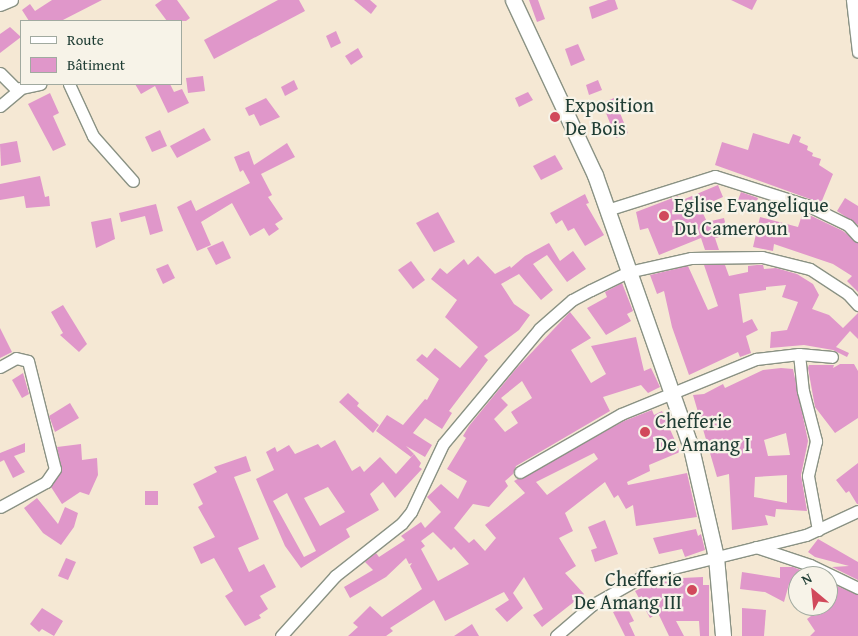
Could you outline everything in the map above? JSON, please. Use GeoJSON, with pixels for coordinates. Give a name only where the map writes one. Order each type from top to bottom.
{"type":"FeatureCollection","features":[{"type":"Feature","properties":{"kind":"main road"},"geometry":{"type":"LineString","coordinates":[[513,0],[583,146],[691,448],[716,557],[723,636]]}},
{"type":"Feature","properties":{"kind":"street"},"geometry":{"type":"LineString","coordinates":[[0,6],[12,0]]}},
{"type":"Feature","properties":{"kind":"street"},"geometry":{"type":"LineString","coordinates":[[852,0],[858,52]]}},
{"type":"Feature","properties":{"kind":"street"},"geometry":{"type":"LineString","coordinates":[[0,73],[16,89],[20,89]]}},
{"type":"Feature","properties":{"kind":"street"},"geometry":{"type":"LineString","coordinates":[[0,106],[20,89],[36,85]]}},
{"type":"Feature","properties":{"kind":"street"},"geometry":{"type":"LineString","coordinates":[[69,85],[93,136],[134,181]]}},
{"type":"Feature","properties":{"kind":"street"},"geometry":{"type":"LineString","coordinates":[[607,210],[715,176],[809,206],[848,226],[858,236]]}},
{"type":"Feature","properties":{"kind":"street"},"geometry":{"type":"LineString","coordinates":[[281,636],[335,576],[402,523],[411,512],[442,444],[539,329],[572,300],[628,272],[691,258],[762,257],[810,269],[842,290],[858,305]]}},
{"type":"Feature","properties":{"kind":"street"},"geometry":{"type":"LineString","coordinates":[[799,354],[803,391],[816,441],[808,476],[818,530]]}},
{"type":"Feature","properties":{"kind":"street"},"geometry":{"type":"LineString","coordinates":[[520,472],[621,414],[756,359],[799,354],[832,357]]}},
{"type":"Feature","properties":{"kind":"street"},"geometry":{"type":"LineString","coordinates":[[0,367],[16,358],[28,361],[55,469],[46,482],[0,507]]}},
{"type":"Feature","properties":{"kind":"street"},"geometry":{"type":"LineString","coordinates":[[556,636],[592,605],[622,586],[672,566],[716,557],[818,530],[858,511]]}},
{"type":"Feature","properties":{"kind":"street"},"geometry":{"type":"LineString","coordinates":[[756,547],[810,565],[858,588]]}},
{"type":"Feature","properties":{"kind":"building"},"geometry":{"type":"Polygon","coordinates":[[[52,0],[102,0],[63,20],[28,20],[22,10],[30,4],[35,11],[52,0]]]}},
{"type":"Feature","properties":{"kind":"building"},"geometry":{"type":"Polygon","coordinates":[[[162,0],[177,0],[190,18],[186,21],[166,20],[155,5],[162,0]]]}},
{"type":"Feature","properties":{"kind":"building"},"geometry":{"type":"Polygon","coordinates":[[[278,0],[299,0],[305,11],[214,59],[204,40],[278,0]]]}},
{"type":"Feature","properties":{"kind":"building"},"geometry":{"type":"Polygon","coordinates":[[[354,0],[370,0],[377,6],[371,14],[354,0]]]}},
{"type":"Feature","properties":{"kind":"building"},"geometry":{"type":"Polygon","coordinates":[[[529,0],[538,0],[545,19],[537,22],[529,0]]]}},
{"type":"Feature","properties":{"kind":"building"},"geometry":{"type":"Polygon","coordinates":[[[608,0],[615,0],[618,9],[592,19],[589,7],[608,0]]]}},
{"type":"Feature","properties":{"kind":"building"},"geometry":{"type":"Polygon","coordinates":[[[731,0],[757,0],[752,10],[731,0]]]}},
{"type":"Feature","properties":{"kind":"building"},"geometry":{"type":"Polygon","coordinates":[[[10,27],[20,38],[0,53],[0,34],[10,27]]]}},
{"type":"Feature","properties":{"kind":"building"},"geometry":{"type":"Polygon","coordinates":[[[336,31],[341,43],[331,48],[326,36],[336,31]]]}},
{"type":"Feature","properties":{"kind":"building"},"geometry":{"type":"Polygon","coordinates":[[[578,44],[585,60],[571,66],[565,49],[578,44]]]}},
{"type":"Feature","properties":{"kind":"building"},"geometry":{"type":"Polygon","coordinates":[[[358,48],[363,57],[351,65],[345,56],[358,48]]]}},
{"type":"Feature","properties":{"kind":"building"},"geometry":{"type":"Polygon","coordinates":[[[203,76],[205,91],[188,93],[186,78],[203,76]]]}},
{"type":"Feature","properties":{"kind":"building"},"geometry":{"type":"Polygon","coordinates":[[[294,80],[298,89],[285,96],[281,87],[294,80]]]}},
{"type":"Feature","properties":{"kind":"building"},"geometry":{"type":"Polygon","coordinates":[[[598,80],[602,90],[589,95],[586,85],[598,80]]]}},
{"type":"Feature","properties":{"kind":"building"},"geometry":{"type":"Polygon","coordinates":[[[136,85],[170,85],[174,92],[182,89],[189,103],[168,113],[155,86],[141,94],[136,85]]]}},
{"type":"Feature","properties":{"kind":"building"},"geometry":{"type":"Polygon","coordinates":[[[528,92],[533,100],[519,107],[515,98],[528,92]]]}},
{"type":"Feature","properties":{"kind":"building"},"geometry":{"type":"Polygon","coordinates":[[[50,93],[59,113],[53,116],[66,145],[53,151],[28,104],[50,93]]]}},
{"type":"Feature","properties":{"kind":"building"},"geometry":{"type":"Polygon","coordinates":[[[266,98],[280,117],[260,126],[254,114],[249,116],[245,108],[266,98]]]}},
{"type":"Feature","properties":{"kind":"building"},"geometry":{"type":"Polygon","coordinates":[[[614,98],[628,133],[616,138],[602,103],[614,98]]]}},
{"type":"Feature","properties":{"kind":"building"},"geometry":{"type":"Polygon","coordinates":[[[204,128],[211,140],[177,158],[170,146],[204,128]]]}},
{"type":"Feature","properties":{"kind":"building"},"geometry":{"type":"Polygon","coordinates":[[[160,130],[167,146],[152,152],[145,137],[160,130]]]}},
{"type":"Feature","properties":{"kind":"building"},"geometry":{"type":"Polygon","coordinates":[[[753,133],[789,144],[793,134],[801,137],[799,142],[808,146],[807,150],[813,153],[812,156],[821,159],[819,165],[833,174],[821,203],[715,165],[722,142],[748,150],[753,133]]]}},
{"type":"Feature","properties":{"kind":"building"},"geometry":{"type":"Polygon","coordinates":[[[17,141],[21,162],[1,166],[0,144],[17,141]]]}},
{"type":"Feature","properties":{"kind":"building"},"geometry":{"type":"Polygon","coordinates":[[[287,143],[295,157],[261,174],[272,195],[268,197],[283,219],[275,224],[279,229],[269,236],[264,228],[250,236],[232,203],[201,222],[211,245],[197,251],[177,207],[191,200],[196,211],[250,183],[243,170],[240,172],[234,157],[249,151],[254,165],[287,143]]]}},
{"type":"Feature","properties":{"kind":"building"},"geometry":{"type":"Polygon","coordinates":[[[555,155],[563,169],[541,180],[533,166],[555,155]]]}},
{"type":"Feature","properties":{"kind":"building"},"geometry":{"type":"Polygon","coordinates":[[[40,176],[45,197],[49,196],[50,206],[26,208],[24,196],[0,200],[0,184],[40,176]]]}},
{"type":"Feature","properties":{"kind":"building"},"geometry":{"type":"Polygon","coordinates":[[[718,185],[723,197],[700,207],[707,222],[724,218],[728,235],[715,238],[719,250],[705,250],[701,238],[659,255],[648,228],[640,230],[636,212],[678,196],[680,201],[718,185]]]}},
{"type":"Feature","properties":{"kind":"building"},"geometry":{"type":"Polygon","coordinates":[[[741,192],[758,198],[752,214],[735,208],[741,192]]]}},
{"type":"Feature","properties":{"kind":"building"},"geometry":{"type":"Polygon","coordinates":[[[585,194],[589,203],[586,204],[604,235],[585,246],[574,228],[568,231],[562,220],[556,224],[550,213],[585,194]]]}},
{"type":"Feature","properties":{"kind":"building"},"geometry":{"type":"Polygon","coordinates":[[[845,198],[858,206],[858,225],[837,211],[845,198]]]}},
{"type":"Feature","properties":{"kind":"building"},"geometry":{"type":"Polygon","coordinates":[[[156,204],[163,231],[150,235],[145,216],[121,222],[119,213],[156,204]]]}},
{"type":"Feature","properties":{"kind":"building"},"geometry":{"type":"Polygon","coordinates":[[[438,212],[455,242],[434,252],[416,223],[438,212]]]}},
{"type":"Feature","properties":{"kind":"building"},"geometry":{"type":"Polygon","coordinates":[[[803,212],[843,231],[858,243],[858,292],[847,281],[852,276],[833,264],[774,244],[773,251],[753,247],[760,217],[798,227],[803,212]]]}},
{"type":"Feature","properties":{"kind":"building"},"geometry":{"type":"Polygon","coordinates":[[[111,218],[115,239],[96,248],[91,222],[111,218]]]}},
{"type":"Feature","properties":{"kind":"building"},"geometry":{"type":"Polygon","coordinates":[[[223,241],[231,258],[216,265],[207,248],[223,241]]]}},
{"type":"Feature","properties":{"kind":"building"},"geometry":{"type":"Polygon","coordinates":[[[549,243],[560,261],[573,251],[586,269],[567,282],[547,255],[533,264],[553,290],[541,300],[519,274],[501,284],[514,304],[530,315],[519,330],[484,356],[488,360],[449,411],[452,413],[442,429],[425,418],[413,433],[432,445],[425,457],[406,446],[414,454],[411,457],[376,431],[387,415],[403,425],[425,399],[427,400],[439,379],[416,360],[422,354],[427,358],[435,348],[460,368],[478,347],[445,317],[457,300],[431,279],[440,268],[447,274],[464,259],[468,265],[478,256],[495,274],[510,266],[511,268],[525,256],[549,243]]]}},
{"type":"Feature","properties":{"kind":"building"},"geometry":{"type":"Polygon","coordinates":[[[411,261],[425,280],[413,289],[398,270],[411,261]]]}},
{"type":"Feature","properties":{"kind":"building"},"geometry":{"type":"Polygon","coordinates":[[[168,264],[175,278],[163,284],[156,269],[168,264]]]}},
{"type":"Feature","properties":{"kind":"building"},"geometry":{"type":"Polygon","coordinates":[[[704,265],[725,265],[729,276],[748,272],[748,266],[757,265],[763,265],[764,269],[776,268],[797,274],[813,284],[819,295],[812,309],[829,315],[843,328],[858,313],[858,339],[850,331],[836,347],[849,353],[847,357],[833,350],[804,345],[770,348],[771,332],[787,330],[798,302],[782,297],[786,285],[766,287],[766,290],[739,294],[743,323],[752,319],[758,330],[746,336],[751,353],[740,357],[738,352],[689,375],[672,327],[664,291],[657,294],[650,275],[688,266],[708,310],[718,306],[704,265]]]}},
{"type":"Feature","properties":{"kind":"building"},"geometry":{"type":"Polygon","coordinates":[[[622,283],[633,311],[627,314],[631,321],[606,335],[587,308],[607,297],[605,292],[622,283]]]}},
{"type":"Feature","properties":{"kind":"building"},"geometry":{"type":"Polygon","coordinates":[[[63,305],[87,344],[79,352],[60,335],[63,333],[51,312],[63,305]]]}},
{"type":"Feature","properties":{"kind":"building"},"geometry":{"type":"Polygon","coordinates":[[[570,312],[591,338],[571,350],[591,383],[606,374],[591,346],[636,337],[644,371],[651,368],[660,387],[648,393],[641,385],[603,397],[610,411],[516,466],[513,474],[505,481],[508,486],[489,507],[473,504],[454,528],[469,543],[474,539],[485,551],[496,538],[485,525],[525,493],[514,481],[624,421],[652,410],[654,415],[662,411],[680,452],[649,465],[650,471],[627,482],[628,485],[687,473],[697,517],[636,526],[633,505],[626,509],[618,495],[614,498],[605,482],[565,513],[573,531],[559,538],[576,566],[565,573],[584,594],[542,627],[533,615],[543,609],[524,577],[513,593],[523,608],[507,622],[495,609],[509,600],[504,592],[445,621],[434,600],[390,628],[393,631],[386,636],[348,636],[358,627],[353,623],[370,606],[382,617],[422,589],[410,566],[412,563],[409,564],[406,558],[386,577],[350,598],[344,587],[373,570],[365,562],[376,553],[379,557],[405,540],[401,536],[421,522],[425,528],[441,512],[427,497],[441,484],[458,499],[467,481],[447,469],[466,438],[463,436],[469,426],[515,370],[570,312]],[[522,381],[501,398],[508,405],[494,419],[505,432],[518,423],[511,412],[532,398],[522,381]],[[594,453],[536,482],[547,495],[598,459],[594,453]],[[433,532],[421,541],[425,546],[421,549],[438,581],[469,564],[454,547],[451,550],[433,532]]]}},
{"type":"Feature","properties":{"kind":"building"},"geometry":{"type":"Polygon","coordinates":[[[0,328],[12,352],[0,358],[0,328]]]}},
{"type":"Feature","properties":{"kind":"building"},"geometry":{"type":"Polygon","coordinates":[[[840,364],[854,364],[858,371],[858,418],[835,433],[815,407],[808,368],[809,365],[834,365],[833,368],[840,364]]]}},
{"type":"Feature","properties":{"kind":"building"},"geometry":{"type":"Polygon","coordinates":[[[793,369],[808,441],[801,475],[807,511],[776,509],[775,517],[765,515],[768,525],[732,530],[729,474],[717,477],[693,395],[704,394],[723,384],[725,388],[763,370],[793,369]],[[786,433],[764,440],[768,456],[790,455],[786,433]],[[787,475],[755,477],[754,497],[787,503],[787,475]]]}},
{"type":"Feature","properties":{"kind":"building"},"geometry":{"type":"Polygon","coordinates":[[[23,373],[29,394],[22,398],[12,380],[23,373]]]}},
{"type":"Feature","properties":{"kind":"building"},"geometry":{"type":"Polygon","coordinates":[[[348,393],[359,403],[357,406],[379,425],[373,433],[339,402],[348,393]]]}},
{"type":"Feature","properties":{"kind":"building"},"geometry":{"type":"Polygon","coordinates":[[[70,403],[79,418],[55,432],[49,416],[70,403]]]}},
{"type":"Feature","properties":{"kind":"building"},"geometry":{"type":"Polygon","coordinates":[[[335,440],[352,471],[360,466],[364,472],[380,457],[396,474],[414,454],[421,463],[419,467],[422,469],[395,498],[383,482],[370,494],[379,510],[346,529],[350,537],[301,568],[285,546],[256,479],[274,470],[266,452],[275,447],[277,452],[289,445],[295,454],[318,444],[321,448],[335,440]],[[328,487],[304,498],[320,526],[345,512],[328,487]],[[287,493],[273,501],[304,557],[316,551],[287,493]]]}},
{"type":"Feature","properties":{"kind":"building"},"geometry":{"type":"Polygon","coordinates":[[[25,443],[25,452],[14,456],[25,472],[13,478],[4,460],[0,462],[0,453],[25,443]]]}},
{"type":"Feature","properties":{"kind":"building"},"geometry":{"type":"Polygon","coordinates":[[[81,444],[82,460],[97,458],[98,475],[89,495],[80,492],[62,504],[51,487],[62,470],[57,447],[81,444]]]}},
{"type":"Feature","properties":{"kind":"building"},"geometry":{"type":"Polygon","coordinates":[[[246,456],[251,471],[234,477],[259,539],[238,548],[249,572],[264,564],[276,587],[260,596],[268,609],[259,615],[261,618],[245,626],[225,596],[233,591],[214,558],[201,564],[193,547],[215,537],[198,507],[203,504],[193,484],[217,472],[214,467],[246,456]]]}},
{"type":"Feature","properties":{"kind":"building"},"geometry":{"type":"Polygon","coordinates":[[[858,463],[857,504],[849,491],[846,493],[836,480],[858,463]]]}},
{"type":"Feature","properties":{"kind":"building"},"geometry":{"type":"Polygon","coordinates":[[[145,491],[158,491],[158,505],[145,505],[145,491]]]}},
{"type":"Feature","properties":{"kind":"building"},"geometry":{"type":"Polygon","coordinates":[[[37,498],[58,524],[65,507],[78,513],[74,527],[61,545],[43,533],[24,508],[37,498]]]}},
{"type":"Feature","properties":{"kind":"building"},"geometry":{"type":"Polygon","coordinates":[[[605,520],[618,554],[595,562],[591,550],[597,548],[588,527],[605,520]]]}},
{"type":"Feature","properties":{"kind":"building"},"geometry":{"type":"Polygon","coordinates":[[[696,529],[698,536],[701,534],[705,550],[685,557],[682,549],[659,554],[653,538],[696,529]]]}},
{"type":"Feature","properties":{"kind":"building"},"geometry":{"type":"Polygon","coordinates":[[[818,539],[858,562],[858,580],[838,570],[838,567],[849,566],[815,557],[808,552],[818,539]]]}},
{"type":"Feature","properties":{"kind":"building"},"geometry":{"type":"Polygon","coordinates":[[[66,558],[76,562],[68,580],[58,576],[66,558]]]}},
{"type":"Feature","properties":{"kind":"building"},"geometry":{"type":"Polygon","coordinates":[[[780,567],[788,567],[788,588],[784,602],[765,592],[740,589],[742,572],[780,578],[780,567]]]}},
{"type":"Feature","properties":{"kind":"building"},"geometry":{"type":"Polygon","coordinates":[[[703,577],[703,585],[709,585],[709,636],[700,636],[699,621],[676,621],[684,636],[669,636],[658,613],[650,618],[635,591],[660,579],[703,577]]]}},
{"type":"Feature","properties":{"kind":"building"},"geometry":{"type":"Polygon","coordinates":[[[838,586],[858,595],[858,636],[810,636],[815,631],[807,619],[811,616],[838,616],[838,586]]]}},
{"type":"Feature","properties":{"kind":"building"},"geometry":{"type":"Polygon","coordinates":[[[626,605],[634,621],[629,623],[635,636],[625,636],[613,612],[626,605]]]}},
{"type":"Feature","properties":{"kind":"building"},"geometry":{"type":"Polygon","coordinates":[[[42,608],[63,621],[54,636],[42,629],[39,632],[30,624],[42,608]]]}},
{"type":"Feature","properties":{"kind":"building"},"geometry":{"type":"Polygon","coordinates":[[[742,608],[766,610],[764,636],[742,636],[742,608]]]}},
{"type":"Feature","properties":{"kind":"building"},"geometry":{"type":"Polygon","coordinates":[[[472,624],[479,636],[454,636],[472,624]]]}},
{"type":"Feature","properties":{"kind":"place","name":"Exposition De Bois"},"geometry":{"type":"Point","coordinates":[555,117]}},
{"type":"Feature","properties":{"kind":"place","name":"Eglise Evangelique Du Cameroun"},"geometry":{"type":"Point","coordinates":[664,216]}},
{"type":"Feature","properties":{"kind":"place","name":"Chefferie De Amang I"},"geometry":{"type":"Point","coordinates":[645,432]}},
{"type":"Feature","properties":{"kind":"place","name":"Chefferie De Amang III"},"geometry":{"type":"Point","coordinates":[692,590]}}]}
